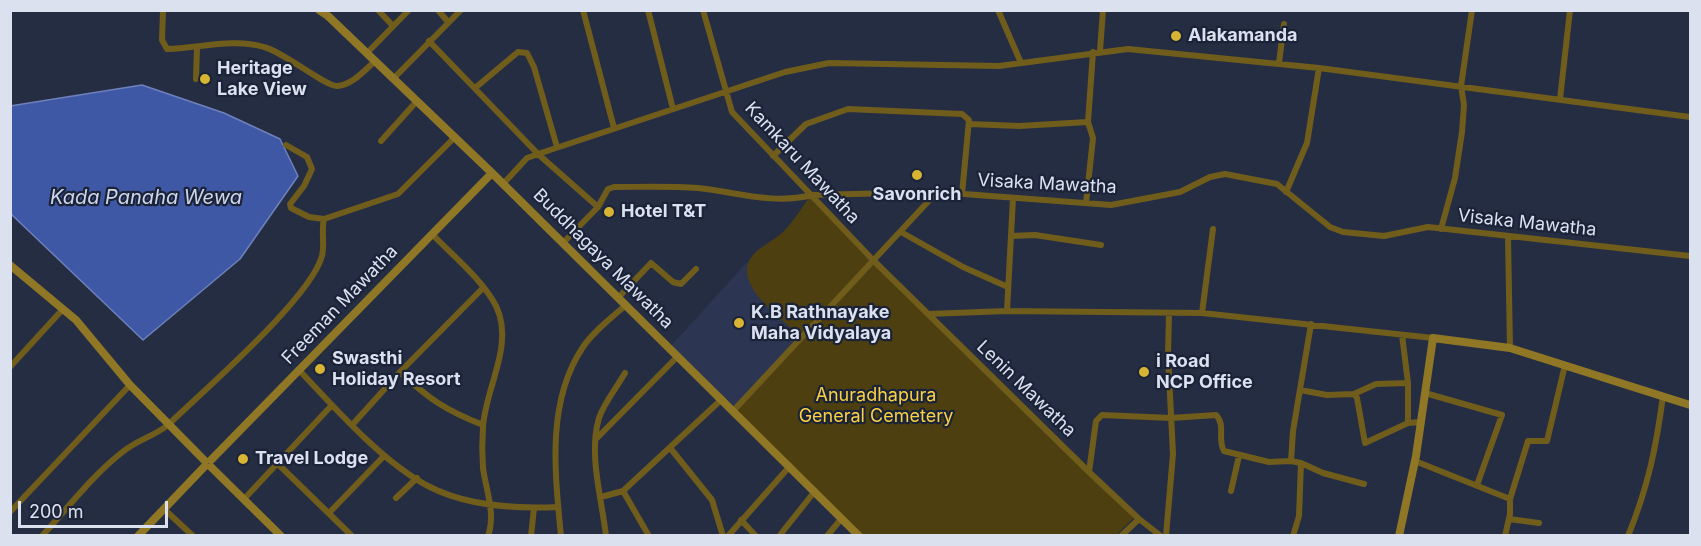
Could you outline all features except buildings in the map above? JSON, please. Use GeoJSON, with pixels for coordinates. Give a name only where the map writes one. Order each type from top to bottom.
{"type":"FeatureCollection","features":[{"type":"Feature","properties":{"kind":"main road","name":"Buddhagaya Mawatha"},"geometry":{"type":"LineString","coordinates":[[319,10],[492,173],[859,536]]}},
{"type":"Feature","properties":{"kind":"main road","name":"Freeman Mawatha"},"geometry":{"type":"LineString","coordinates":[[138,536],[492,173]]}},
{"type":"Feature","properties":{"kind":"main road"},"geometry":{"type":"LineString","coordinates":[[10,265],[76,320],[130,385],[281,536]]}},
{"type":"Feature","properties":{"kind":"main road"},"geometry":{"type":"LineString","coordinates":[[1399,536],[1415,461],[1432,339],[1510,348],[1690,405]]}},
{"type":"Feature","properties":{"kind":"street"},"geometry":{"type":"LineString","coordinates":[[163,10],[164,46],[167,49],[242,43],[266,47],[300,63],[328,85],[338,87],[351,81],[375,61]]}},
{"type":"Feature","properties":{"kind":"street"},"geometry":{"type":"LineString","coordinates":[[378,10],[393,26]]}},
{"type":"Feature","properties":{"kind":"street"},"geometry":{"type":"LineString","coordinates":[[367,53],[409,10]]}},
{"type":"Feature","properties":{"kind":"street"},"geometry":{"type":"LineString","coordinates":[[438,10],[448,22]]}},
{"type":"Feature","properties":{"kind":"street"},"geometry":{"type":"LineString","coordinates":[[583,10],[614,128]]}},
{"type":"Feature","properties":{"kind":"street"},"geometry":{"type":"LineString","coordinates":[[648,10],[673,109]]}},
{"type":"Feature","properties":{"kind":"street"},"geometry":{"type":"LineString","coordinates":[[998,10],[1021,63]]}},
{"type":"Feature","properties":{"kind":"street"},"geometry":{"type":"LineString","coordinates":[[1086,203],[1093,138],[1088,122],[1103,10]]}},
{"type":"Feature","properties":{"kind":"street"},"geometry":{"type":"LineString","coordinates":[[1441,229],[1455,178],[1462,132],[1464,105],[1461,86],[1472,10]]}},
{"type":"Feature","properties":{"kind":"street"},"geometry":{"type":"LineString","coordinates":[[1560,99],[1570,10]]}},
{"type":"Feature","properties":{"kind":"street","name":"Kamkaru Mawatha"},"geometry":{"type":"LineString","coordinates":[[703,11],[732,112],[873,260]]}},
{"type":"Feature","properties":{"kind":"street"},"geometry":{"type":"LineString","coordinates":[[393,79],[457,12]]}},
{"type":"Feature","properties":{"kind":"street"},"geometry":{"type":"LineString","coordinates":[[1279,63],[1284,24]]}},
{"type":"Feature","properties":{"kind":"street"},"geometry":{"type":"LineString","coordinates":[[429,41],[538,154],[598,207],[563,243]]}},
{"type":"Feature","properties":{"kind":"street"},"geometry":{"type":"LineString","coordinates":[[196,79],[197,48]]}},
{"type":"Feature","properties":{"kind":"street"},"geometry":{"type":"LineString","coordinates":[[503,184],[527,158],[556,147],[785,72],[829,63],[975,67],[1128,49],[1279,63],[1690,117]]}},
{"type":"Feature","properties":{"kind":"street"},"geometry":{"type":"LineString","coordinates":[[476,88],[518,52],[527,52],[534,67],[556,147]]}},
{"type":"Feature","properties":{"kind":"street"},"geometry":{"type":"LineString","coordinates":[[1286,192],[1307,143],[1319,68]]}},
{"type":"Feature","properties":{"kind":"street"},"geometry":{"type":"LineString","coordinates":[[381,141],[417,101]]}},
{"type":"Feature","properties":{"kind":"street"},"geometry":{"type":"LineString","coordinates":[[773,156],[806,124],[848,109],[962,114],[969,120],[962,194]]}},
{"type":"Feature","properties":{"kind":"street"},"geometry":{"type":"LineString","coordinates":[[969,124],[1019,126],[1088,122]]}},
{"type":"Feature","properties":{"kind":"street"},"geometry":{"type":"LineString","coordinates":[[286,145],[308,157],[312,169],[304,186],[290,204],[291,208],[309,217],[324,219],[398,195],[455,137]]}},
{"type":"Feature","properties":{"kind":"street","name":"Visaka Mawatha"},"geometry":{"type":"LineString","coordinates":[[598,207],[608,189],[614,187],[697,188],[772,199],[797,199],[812,195],[937,192],[1111,205],[1155,198],[1225,174],[1266,180],[1286,192],[1330,227],[1343,232],[1384,236],[1428,227],[1690,256]]}},
{"type":"Feature","properties":{"kind":"street"},"geometry":{"type":"LineString","coordinates":[[734,411],[937,192]]}},
{"type":"Feature","properties":{"kind":"street"},"geometry":{"type":"LineString","coordinates":[[1008,311],[1013,198]]}},
{"type":"Feature","properties":{"kind":"street"},"geometry":{"type":"LineString","coordinates":[[42,536],[118,455],[139,439],[157,433],[168,425],[280,315],[311,280],[322,255],[324,219]]}},
{"type":"Feature","properties":{"kind":"street"},"geometry":{"type":"LineString","coordinates":[[1202,313],[1213,230]]}},
{"type":"Feature","properties":{"kind":"street"},"geometry":{"type":"LineString","coordinates":[[901,232],[972,272],[1008,287]]}},
{"type":"Feature","properties":{"kind":"street"},"geometry":{"type":"LineString","coordinates":[[432,234],[483,288],[496,307],[501,328],[501,348],[483,425],[483,468],[490,505],[491,528],[488,536]]}},
{"type":"Feature","properties":{"kind":"street"},"geometry":{"type":"LineString","coordinates":[[1011,236],[1035,235],[1101,245]]}},
{"type":"Feature","properties":{"kind":"street"},"geometry":{"type":"LineString","coordinates":[[1508,237],[1510,348]]}},
{"type":"Feature","properties":{"kind":"street","name":"Lenin Mawatha"},"geometry":{"type":"LineString","coordinates":[[873,260],[1089,472],[1139,519],[1161,536]]}},
{"type":"Feature","properties":{"kind":"street"},"geometry":{"type":"LineString","coordinates":[[618,298],[651,263],[674,282],[681,284],[696,269]]}},
{"type":"Feature","properties":{"kind":"street"},"geometry":{"type":"LineString","coordinates":[[353,424],[400,372],[483,288]]}},
{"type":"Feature","properties":{"kind":"street"},"geometry":{"type":"LineString","coordinates":[[561,536],[555,458],[563,385],[583,347],[626,305]]}},
{"type":"Feature","properties":{"kind":"street"},"geometry":{"type":"LineString","coordinates":[[10,367],[63,309]]}},
{"type":"Feature","properties":{"kind":"street"},"geometry":{"type":"LineString","coordinates":[[928,314],[1008,311],[1202,313],[1432,339]]}},
{"type":"Feature","properties":{"kind":"street"},"geometry":{"type":"LineString","coordinates":[[1166,536],[1173,454],[1170,418],[1169,314]]}},
{"type":"Feature","properties":{"kind":"street"},"geometry":{"type":"LineString","coordinates":[[1291,461],[1311,324]]}},
{"type":"Feature","properties":{"kind":"street"},"geometry":{"type":"LineString","coordinates":[[1402,335],[1408,383],[1408,423]]}},
{"type":"Feature","properties":{"kind":"street"},"geometry":{"type":"LineString","coordinates":[[597,438],[678,356]]}},
{"type":"Feature","properties":{"kind":"street"},"geometry":{"type":"LineString","coordinates":[[1505,536],[1510,499],[1528,441],[1546,441],[1565,365]]}},
{"type":"Feature","properties":{"kind":"street"},"geometry":{"type":"LineString","coordinates":[[299,370],[384,456],[428,487],[490,505],[558,507]]}},
{"type":"Feature","properties":{"kind":"street"},"geometry":{"type":"LineString","coordinates":[[400,372],[427,398],[448,411],[483,425]]}},
{"type":"Feature","properties":{"kind":"street"},"geometry":{"type":"LineString","coordinates":[[606,536],[596,463],[599,418],[625,373]]}},
{"type":"Feature","properties":{"kind":"street"},"geometry":{"type":"LineString","coordinates":[[1300,390],[1328,395],[1354,394],[1376,384],[1408,383]]}},
{"type":"Feature","properties":{"kind":"street"},"geometry":{"type":"LineString","coordinates":[[11,509],[130,385]]}},
{"type":"Feature","properties":{"kind":"street"},"geometry":{"type":"LineString","coordinates":[[1425,393],[1502,415],[1477,485]]}},
{"type":"Feature","properties":{"kind":"street"},"geometry":{"type":"LineString","coordinates":[[1354,394],[1357,398],[1365,443],[1408,423],[1421,422]]}},
{"type":"Feature","properties":{"kind":"street"},"geometry":{"type":"LineString","coordinates":[[1628,536],[1642,501],[1655,456],[1663,396]]}},
{"type":"Feature","properties":{"kind":"street"},"geometry":{"type":"LineString","coordinates":[[601,498],[623,490],[671,449],[722,399]]}},
{"type":"Feature","properties":{"kind":"street"},"geometry":{"type":"LineString","coordinates":[[245,498],[332,405]]}},
{"type":"Feature","properties":{"kind":"street"},"geometry":{"type":"LineString","coordinates":[[1089,472],[1098,418],[1102,415],[1170,418],[1216,415],[1221,423],[1221,447],[1224,451],[1269,462],[1301,463],[1334,477],[1364,484]]}},
{"type":"Feature","properties":{"kind":"street"},"geometry":{"type":"LineString","coordinates":[[671,449],[712,500],[723,536]]}},
{"type":"Feature","properties":{"kind":"street"},"geometry":{"type":"LineString","coordinates":[[329,513],[384,456]]}},
{"type":"Feature","properties":{"kind":"street"},"geometry":{"type":"LineString","coordinates":[[1231,491],[1239,456]]}},
{"type":"Feature","properties":{"kind":"street"},"geometry":{"type":"LineString","coordinates":[[1415,461],[1510,499]]}},
{"type":"Feature","properties":{"kind":"street"},"geometry":{"type":"LineString","coordinates":[[1293,536],[1299,516],[1301,463]]}},
{"type":"Feature","properties":{"kind":"street"},"geometry":{"type":"LineString","coordinates":[[278,464],[352,536]]}},
{"type":"Feature","properties":{"kind":"street"},"geometry":{"type":"LineString","coordinates":[[728,536],[790,466]]}},
{"type":"Feature","properties":{"kind":"street"},"geometry":{"type":"LineString","coordinates":[[396,498],[417,478]]}},
{"type":"Feature","properties":{"kind":"street"},"geometry":{"type":"LineString","coordinates":[[623,490],[649,536]]}},
{"type":"Feature","properties":{"kind":"street"},"geometry":{"type":"LineString","coordinates":[[780,536],[815,491]]}},
{"type":"Feature","properties":{"kind":"street"},"geometry":{"type":"LineString","coordinates":[[531,536],[534,508]]}},
{"type":"Feature","properties":{"kind":"street"},"geometry":{"type":"LineString","coordinates":[[164,509],[193,536]]}},
{"type":"Feature","properties":{"kind":"street"},"geometry":{"type":"LineString","coordinates":[[827,536],[842,518]]}},
{"type":"Feature","properties":{"kind":"street"},"geometry":{"type":"LineString","coordinates":[[1121,536],[1139,519]]}},
{"type":"Feature","properties":{"kind":"street"},"geometry":{"type":"LineString","coordinates":[[1509,519],[1539,523]]}},
{"type":"Feature","properties":{"kind":"street"},"geometry":{"type":"LineString","coordinates":[[741,520],[756,536]]}},
{"type":"Feature","properties":{"kind":"shaded area","name":"K.B Rathnayake Maha Vidyalaya"},"geometry":{"type":"Polygon","coordinates":[[[750,259],[747,273],[771,310],[802,336],[734,410],[669,348],[750,259]]]}},
{"type":"Feature","properties":{"kind":"green space","name":"Anuradhapura General Cemetery"},"geometry":{"type":"Polygon","coordinates":[[[811,195],[1137,515],[1116,535],[861,535],[734,410],[801,336],[763,302],[749,280],[747,269],[753,255],[786,229],[811,195]]]}},
{"type":"Feature","properties":{"kind":"water","name":"Kada Panaha Wewa"},"geometry":{"type":"Polygon","coordinates":[[[142,85],[224,113],[280,139],[298,176],[240,259],[143,340],[11,214],[10,106],[142,85]]]}},
{"type":"Feature","properties":{"kind":"place","name":"Alakamanda"},"geometry":{"type":"Point","coordinates":[1176,36]}},
{"type":"Feature","properties":{"kind":"place","name":"Heritage Lake View"},"geometry":{"type":"Point","coordinates":[205,79]}},
{"type":"Feature","properties":{"kind":"place","name":"Savonrich"},"geometry":{"type":"Point","coordinates":[917,175]}},
{"type":"Feature","properties":{"kind":"place","name":"Hotel T&T"},"geometry":{"type":"Point","coordinates":[609,212]}},
{"type":"Feature","properties":{"kind":"place","name":"K.B Rathnayake Maha Vidyalaya"},"geometry":{"type":"Point","coordinates":[739,323]}},
{"type":"Feature","properties":{"kind":"place","name":"Swasthi Holiday Resort"},"geometry":{"type":"Point","coordinates":[320,369]}},
{"type":"Feature","properties":{"kind":"place","name":"i Road NCP Office"},"geometry":{"type":"Point","coordinates":[1144,372]}},
{"type":"Feature","properties":{"kind":"place","name":"Travel Lodge"},"geometry":{"type":"Point","coordinates":[243,459]}}]}
